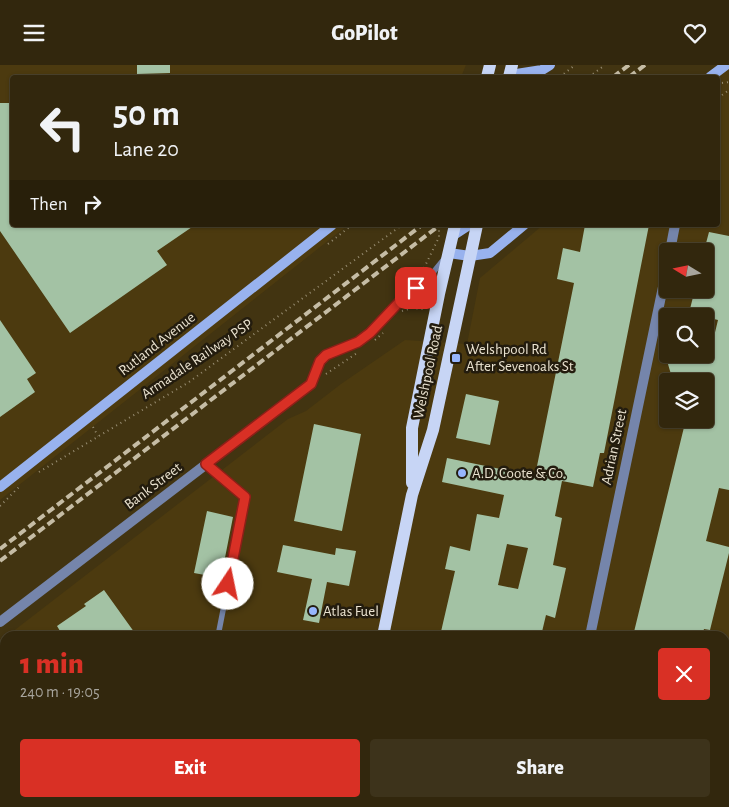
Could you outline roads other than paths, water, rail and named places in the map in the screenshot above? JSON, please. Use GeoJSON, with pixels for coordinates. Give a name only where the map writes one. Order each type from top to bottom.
{"type":"FeatureCollection","features":[{"type":"Feature","properties":{"kind":"main road","name":"Welshpool Road"},"geometry":{"type":"LineString","coordinates":[[384,631],[412,495],[432,429],[477,227]]}},
{"type":"Feature","properties":{"kind":"main road","name":"Welshpool Road"},"geometry":{"type":"LineString","coordinates":[[412,495],[412,427],[454,230]]}},
{"type":"Feature","properties":{"kind":"street"},"geometry":{"type":"LineString","coordinates":[[510,73],[542,70],[550,65]]}},
{"type":"Feature","properties":{"kind":"street"},"geometry":{"type":"LineString","coordinates":[[713,75],[726,65]]}},
{"type":"Feature","properties":{"kind":"street","name":"Rutland Avenue"},"geometry":{"type":"LineString","coordinates":[[0,487],[329,227]]}},
{"type":"Feature","properties":{"kind":"street"},"geometry":{"type":"LineString","coordinates":[[449,253],[470,256],[490,253],[522,227]]}},
{"type":"Feature","properties":{"kind":"street"},"geometry":{"type":"LineString","coordinates":[[672,243],[675,227]]}},
{"type":"Feature","properties":{"kind":"street","name":"Adrian Street"},"geometry":{"type":"LineString","coordinates":[[591,631],[661,298]]}},
{"type":"Feature","properties":{"kind":"street","name":"Bank Street"},"geometry":{"type":"LineString","coordinates":[[0,622],[311,384]]}},
{"type":"Feature","properties":{"kind":"lane","name":"Bank Street"},"geometry":{"type":"LineString","coordinates":[[311,384],[320,361],[326,355],[358,342],[370,333],[404,297],[424,283],[449,253]]}},
{"type":"Feature","properties":{"kind":"lane"},"geometry":{"type":"LineString","coordinates":[[206,464],[245,497],[219,631]]}},
{"type":"Feature","properties":{"kind":"railway"},"geometry":{"type":"LineString","coordinates":[[616,75],[629,65]]}},
{"type":"Feature","properties":{"kind":"railway"},"geometry":{"type":"LineString","coordinates":[[632,75],[645,65]]}},
{"type":"Feature","properties":{"kind":"railway"},"geometry":{"type":"LineString","coordinates":[[0,549],[419,227]]}},
{"type":"Feature","properties":{"kind":"railway"},"geometry":{"type":"LineString","coordinates":[[0,561],[437,227]]}},
{"type":"Feature","properties":{"kind":"place","name":"Welshpool Rd After Sevenoaks St"},"geometry":{"type":"Point","coordinates":[456,358]}},
{"type":"Feature","properties":{"kind":"place","name":"A.D. Coote & Co."},"geometry":{"type":"Point","coordinates":[462,473]}},
{"type":"Feature","properties":{"kind":"place","name":"Atlas Fuel"},"geometry":{"type":"Point","coordinates":[313,611]}}]}
